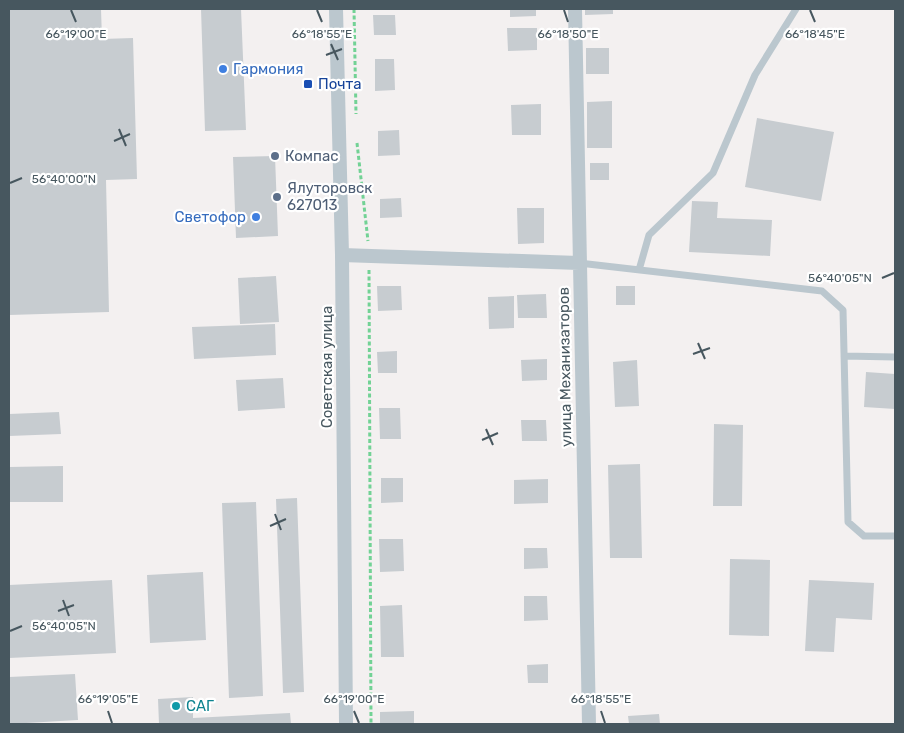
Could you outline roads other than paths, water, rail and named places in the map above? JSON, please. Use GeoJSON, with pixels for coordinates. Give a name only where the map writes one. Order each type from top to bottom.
{"type":"FeatureCollection","features":[{"type":"Feature","properties":{"kind":"street","name":"Советская улица"},"geometry":{"type":"LineString","coordinates":[[336,9],[342,255],[346,724]]}},
{"type":"Feature","properties":{"kind":"street","name":"улица Механизаторов"},"geometry":{"type":"LineString","coordinates":[[575,9],[588,724]]}},
{"type":"Feature","properties":{"kind":"street"},"geometry":{"type":"LineString","coordinates":[[342,255],[369,254],[579,263]]}},
{"type":"Feature","properties":{"kind":"lane"},"geometry":{"type":"LineString","coordinates":[[639,270],[649,235],[713,173],[755,75],[796,9]]}},
{"type":"Feature","properties":{"kind":"lane"},"geometry":{"type":"LineString","coordinates":[[579,263],[822,290],[843,310],[848,522],[864,536],[895,536]]}},
{"type":"Feature","properties":{"kind":"lane"},"geometry":{"type":"LineString","coordinates":[[844,356],[895,357]]}},
{"type":"Feature","properties":{"kind":"place","name":"Гармония"},"geometry":{"type":"Point","coordinates":[223,69]}},
{"type":"Feature","properties":{"kind":"place","name":"Почта"},"geometry":{"type":"Point","coordinates":[308,84]}},
{"type":"Feature","properties":{"kind":"place","name":"Компас"},"geometry":{"type":"Point","coordinates":[275,156]}},
{"type":"Feature","properties":{"kind":"place","name":"Ялуторовск 627013"},"geometry":{"type":"Point","coordinates":[277,197]}},
{"type":"Feature","properties":{"kind":"place","name":"Светофор"},"geometry":{"type":"Point","coordinates":[256,217]}},
{"type":"Feature","properties":{"kind":"place","name":"САГ"},"geometry":{"type":"Point","coordinates":[176,706]}}]}
